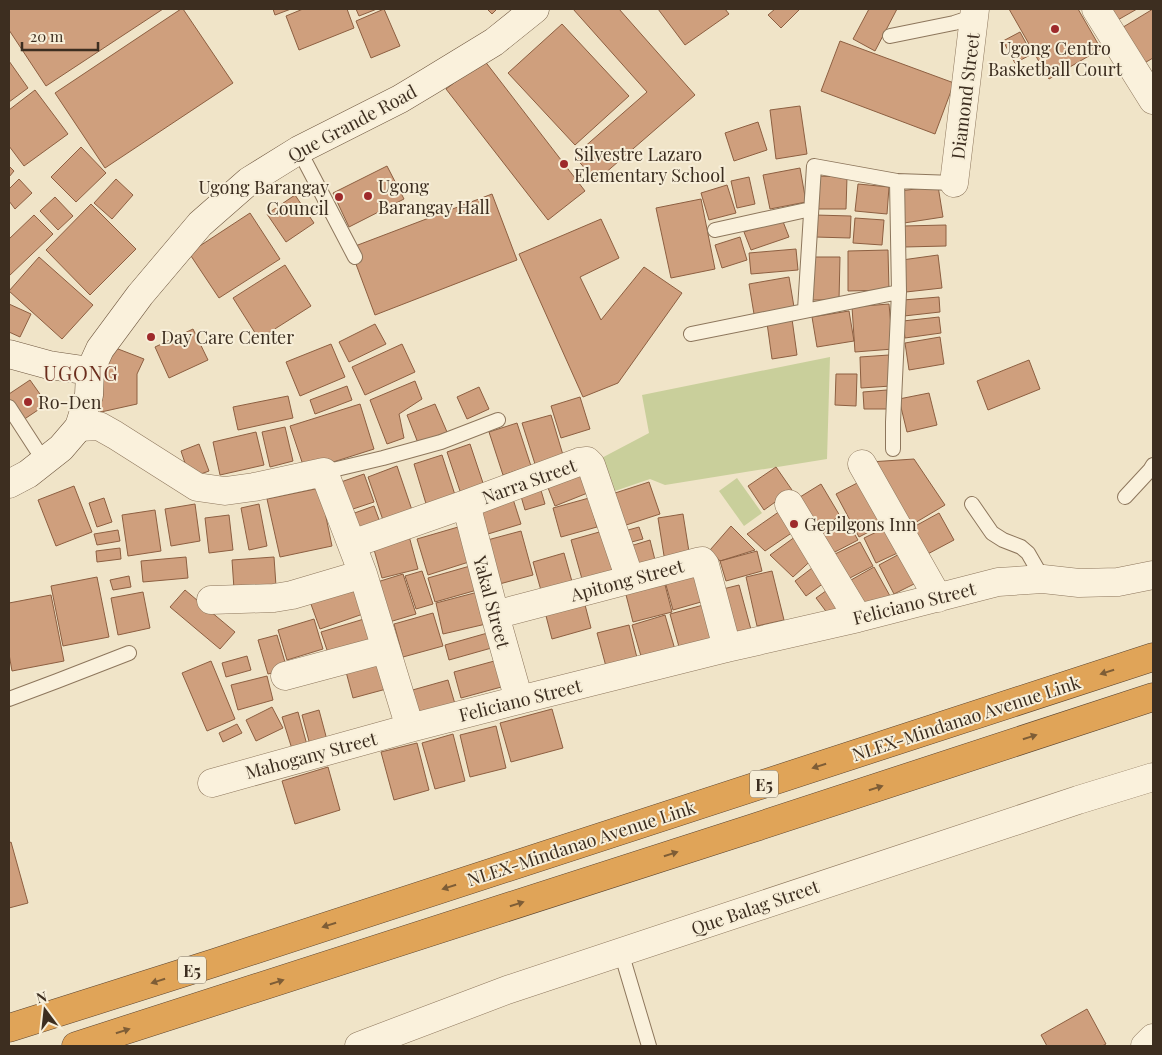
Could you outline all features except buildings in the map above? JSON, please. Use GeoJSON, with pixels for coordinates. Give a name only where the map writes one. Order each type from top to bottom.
{"type":"FeatureCollection","features":[{"type":"Feature","properties":{"kind":"highway","name":"NLEX-Mindanao Avenue Link"},"geometry":{"type":"LineString","coordinates":[[9,1028],[1153,657]]}},
{"type":"Feature","properties":{"kind":"highway","name":"E5"},"geometry":{"type":"LineString","coordinates":[[76,1046],[1153,697]]}},
{"type":"Feature","properties":{"kind":"street","name":"Que Grande Road"},"geometry":{"type":"LineString","coordinates":[[9,484],[28,474],[44,462],[61,448],[79,427],[89,395],[90,370],[100,350],[140,295],[200,224],[249,181],[299,150],[400,99],[430,81],[494,42],[535,9]]}},
{"type":"Feature","properties":{"kind":"street"},"geometry":{"type":"LineString","coordinates":[[1096,9],[1153,100]]}},
{"type":"Feature","properties":{"kind":"street","name":"Diamond Street"},"geometry":{"type":"LineString","coordinates":[[954,183],[975,13]]}},
{"type":"Feature","properties":{"kind":"street"},"geometry":{"type":"LineString","coordinates":[[9,354],[49,365],[90,370]]}},
{"type":"Feature","properties":{"kind":"street"},"geometry":{"type":"LineString","coordinates":[[79,427],[99,426],[197,487],[225,491],[254,487],[324,472],[363,574],[410,728]]}},
{"type":"Feature","properties":{"kind":"street","name":"Narra Street"},"geometry":{"type":"LineString","coordinates":[[352,544],[578,462],[587,461],[591,465],[630,579]]}},
{"type":"Feature","properties":{"kind":"street"},"geometry":{"type":"LineString","coordinates":[[862,464],[938,598]]}},
{"type":"Feature","properties":{"kind":"street","name":"Yakal Street"},"geometry":{"type":"LineString","coordinates":[[466,504],[519,700]]}},
{"type":"Feature","properties":{"kind":"street"},"geometry":{"type":"LineString","coordinates":[[789,504],[858,618]]}},
{"type":"Feature","properties":{"kind":"street","name":"Apitong Street"},"geometry":{"type":"LineString","coordinates":[[495,615],[702,562],[705,565],[726,648]]}},
{"type":"Feature","properties":{"kind":"street"},"geometry":{"type":"LineString","coordinates":[[212,600],[274,598],[292,595],[363,574]]}},
{"type":"Feature","properties":{"kind":"street","name":"Feliciano Street"},"geometry":{"type":"LineString","coordinates":[[410,728],[998,582],[1043,579],[1079,583],[1118,582],[1153,575]]}},
{"type":"Feature","properties":{"kind":"street"},"geometry":{"type":"LineString","coordinates":[[285,676],[386,649]]}},
{"type":"Feature","properties":{"kind":"street","name":"Mahogany Street"},"geometry":{"type":"LineString","coordinates":[[212,783],[410,728]]}},
{"type":"Feature","properties":{"kind":"street","name":"Que Balag Street"},"geometry":{"type":"LineString","coordinates":[[359,1046],[507,990],[1078,800],[1153,777]]}},
{"type":"Feature","properties":{"kind":"street"},"geometry":{"type":"LineString","coordinates":[[1144,1046],[1153,1038]]}},
{"type":"Feature","properties":{"kind":"lane"},"geometry":{"type":"LineString","coordinates":[[890,36],[954,23],[975,13]]}},
{"type":"Feature","properties":{"kind":"lane"},"geometry":{"type":"LineString","coordinates":[[299,150],[355,257]]}},
{"type":"Feature","properties":{"kind":"lane"},"geometry":{"type":"LineString","coordinates":[[805,310],[814,166],[897,181],[954,183]]}},
{"type":"Feature","properties":{"kind":"lane"},"geometry":{"type":"LineString","coordinates":[[893,449],[899,292],[897,181]]}},
{"type":"Feature","properties":{"kind":"lane"},"geometry":{"type":"LineString","coordinates":[[715,230],[811,209]]}},
{"type":"Feature","properties":{"kind":"lane"},"geometry":{"type":"LineString","coordinates":[[691,334],[899,292]]}},
{"type":"Feature","properties":{"kind":"lane"},"geometry":{"type":"LineString","coordinates":[[9,406],[44,462]]}},
{"type":"Feature","properties":{"kind":"lane"},"geometry":{"type":"LineString","coordinates":[[324,472],[441,442],[498,420]]}},
{"type":"Feature","properties":{"kind":"lane"},"geometry":{"type":"LineString","coordinates":[[1125,497],[1153,465]]}},
{"type":"Feature","properties":{"kind":"lane"},"geometry":{"type":"LineString","coordinates":[[972,504],[992,533],[1003,540],[1021,547],[1028,553],[1043,579]]}},
{"type":"Feature","properties":{"kind":"lane"},"geometry":{"type":"LineString","coordinates":[[9,698],[129,653]]}},
{"type":"Feature","properties":{"kind":"lane"},"geometry":{"type":"LineString","coordinates":[[621,952],[649,1046]]}},
{"type":"Feature","properties":{"kind":"green space"},"geometry":{"type":"Polygon","coordinates":[[[830,357],[827,459],[665,485],[650,479],[612,492],[594,462],[649,433],[642,395],[830,357]]]}},
{"type":"Feature","properties":{"kind":"green space"},"geometry":{"type":"Polygon","coordinates":[[[737,478],[762,513],[744,526],[719,491],[737,478]]]}},
{"type":"Feature","properties":{"kind":"place","name":"Ugong Centro Basketball Court"},"geometry":{"type":"Point","coordinates":[1055,29]}},
{"type":"Feature","properties":{"kind":"place","name":"Silvestre Lazaro Elementary School"},"geometry":{"type":"Point","coordinates":[564,164]}},
{"type":"Feature","properties":{"kind":"place","name":"Ugong Barangay Hall"},"geometry":{"type":"Point","coordinates":[368,196]}},
{"type":"Feature","properties":{"kind":"place","name":"Ugong Barangay Council"},"geometry":{"type":"Point","coordinates":[339,197]}},
{"type":"Feature","properties":{"kind":"place","name":"Day Care Center"},"geometry":{"type":"Point","coordinates":[151,337]}},
{"type":"Feature","properties":{"kind":"place","name":"Ro-Den"},"geometry":{"type":"Point","coordinates":[28,402]}},
{"type":"Feature","properties":{"kind":"place","name":"Gepilgons Inn"},"geometry":{"type":"Point","coordinates":[794,524]}},
{"type":"Feature","properties":{"kind":"district","name":"UGONG"},"geometry":{"type":"Point","coordinates":[81,372]}}]}
